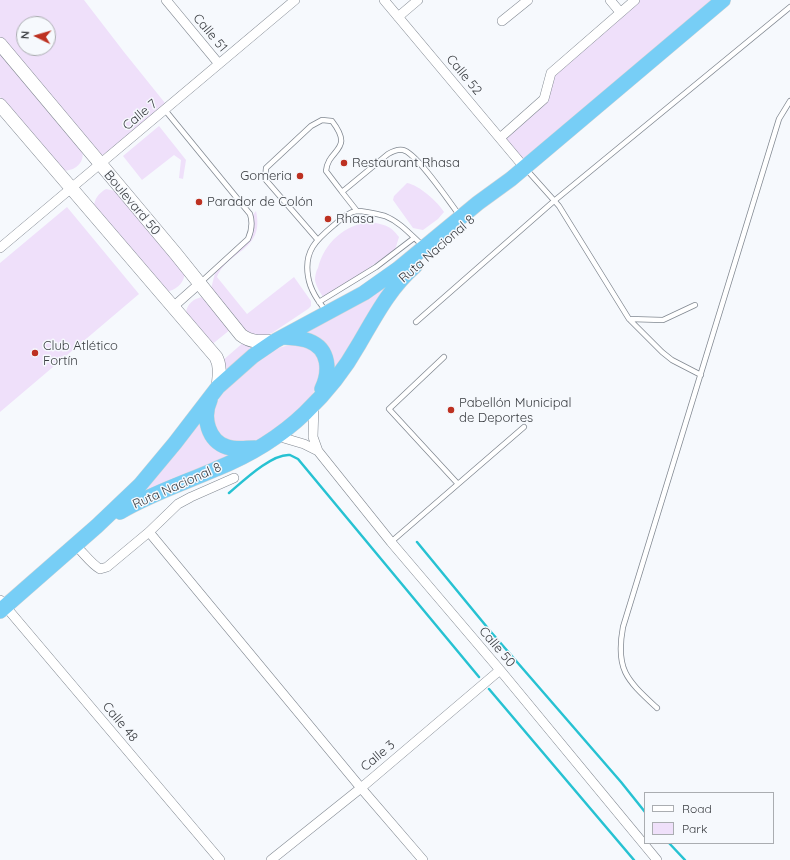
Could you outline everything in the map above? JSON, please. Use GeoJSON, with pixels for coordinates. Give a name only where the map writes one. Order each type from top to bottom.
{"type":"FeatureCollection","features":[{"type":"Feature","properties":{"kind":"highway","name":"Ruta Nacional 8"},"geometry":{"type":"LineString","coordinates":[[2,606],[97,526],[140,485],[152,472],[215,391],[253,356],[324,308],[364,293],[398,269],[420,243],[460,217],[510,179],[723,0]]}},
{"type":"Feature","properties":{"kind":"highway","name":"Ruta Nacional 8"},"geometry":{"type":"LineString","coordinates":[[97,526],[146,498],[218,468],[259,448],[304,414],[332,383],[349,360],[379,308],[404,276],[479,212],[510,179]]}},
{"type":"Feature","properties":{"kind":"highway","name":"Ruta Nacional 8"},"geometry":{"type":"LineString","coordinates":[[279,339],[309,341],[317,345],[324,352],[328,370],[327,378],[314,403]]}},
{"type":"Feature","properties":{"kind":"highway","name":"Ruta Nacional 8"},"geometry":{"type":"LineString","coordinates":[[215,391],[207,407],[206,415],[207,424],[215,438],[221,444],[228,447],[259,448]]}},
{"type":"Feature","properties":{"kind":"main road","name":"Boulevard 50"},"geometry":{"type":"LineString","coordinates":[[0,44],[246,338],[257,342],[279,339]]}},
{"type":"Feature","properties":{"kind":"main road"},"geometry":{"type":"LineString","coordinates":[[0,105],[218,362],[215,391]]}},
{"type":"Feature","properties":{"kind":"street","name":"Calle 51"},"geometry":{"type":"LineString","coordinates":[[166,0],[219,64]]}},
{"type":"Feature","properties":{"kind":"street","name":"Calle 7"},"geometry":{"type":"LineString","coordinates":[[0,248],[295,0]]}},
{"type":"Feature","properties":{"kind":"street","name":"Calle 52"},"geometry":{"type":"LineString","coordinates":[[384,0],[524,167]]}},
{"type":"Feature","properties":{"kind":"street"},"geometry":{"type":"LineString","coordinates":[[398,17],[418,0]]}},
{"type":"Feature","properties":{"kind":"street"},"geometry":{"type":"LineString","coordinates":[[502,22],[528,0]]}},
{"type":"Feature","properties":{"kind":"street"},"geometry":{"type":"LineString","coordinates":[[610,0],[620,12]]}},
{"type":"Feature","properties":{"kind":"street"},"geometry":{"type":"LineString","coordinates":[[500,138],[544,98],[551,73],[635,0]]}},
{"type":"Feature","properties":{"kind":"street"},"geometry":{"type":"LineString","coordinates":[[173,308],[200,283]]}},
{"type":"Feature","properties":{"kind":"street","name":"Calle 50"},"geometry":{"type":"LineString","coordinates":[[314,403],[313,437],[318,451],[391,542],[500,670],[657,860]]}},
{"type":"Feature","properties":{"kind":"street","name":"Calle 50"},"geometry":{"type":"LineString","coordinates":[[276,436],[304,444],[318,451]]}},
{"type":"Feature","properties":{"kind":"street"},"geometry":{"type":"LineString","coordinates":[[75,545],[94,565],[100,569],[107,567],[149,532],[178,504],[234,478]]}},
{"type":"Feature","properties":{"kind":"street"},"geometry":{"type":"LineString","coordinates":[[149,532],[361,788],[423,860]]}},
{"type":"Feature","properties":{"kind":"street","name":"Calle 48"},"geometry":{"type":"LineString","coordinates":[[2,606],[220,860]]}},
{"type":"Feature","properties":{"kind":"street","name":"Calle 3"},"geometry":{"type":"LineString","coordinates":[[271,860],[361,788],[500,670]]}},
{"type":"Feature","properties":{"kind":"lane"},"geometry":{"type":"LineString","coordinates":[[416,322],[554,201],[790,7]]}},
{"type":"Feature","properties":{"kind":"lane"},"geometry":{"type":"LineString","coordinates":[[657,708],[635,687],[628,676],[621,660],[620,643],[627,612],[779,118],[790,101]]}},
{"type":"Feature","properties":{"kind":"lane"},"geometry":{"type":"LineString","coordinates":[[165,110],[251,217],[252,230],[248,239],[200,283]]}},
{"type":"Feature","properties":{"kind":"lane"},"geometry":{"type":"LineString","coordinates":[[317,239],[265,179],[266,168],[311,126],[322,120],[332,121],[340,131],[341,141],[339,149],[327,162],[326,170],[358,211]]}},
{"type":"Feature","properties":{"kind":"lane"},"geometry":{"type":"LineString","coordinates":[[342,192],[388,154],[396,150],[402,150],[411,155],[436,182],[460,217]]}},
{"type":"Feature","properties":{"kind":"lane"},"geometry":{"type":"LineString","coordinates":[[524,167],[559,206],[629,319],[672,360],[700,375]]}},
{"type":"Feature","properties":{"kind":"lane"},"geometry":{"type":"LineString","coordinates":[[324,308],[313,294],[308,277],[308,257],[317,239],[346,215],[358,211],[384,216],[405,228],[420,243]]}},
{"type":"Feature","properties":{"kind":"lane"},"geometry":{"type":"LineString","coordinates":[[629,319],[663,320],[695,304]]}},
{"type":"Feature","properties":{"kind":"lane"},"geometry":{"type":"LineString","coordinates":[[444,357],[389,409],[458,484]]}},
{"type":"Feature","properties":{"kind":"lane"},"geometry":{"type":"LineString","coordinates":[[391,542],[524,426]]}},
{"type":"Feature","properties":{"kind":"green space"},"geometry":{"type":"Polygon","coordinates":[[[0,0],[84,0],[165,103],[108,152],[100,156],[0,39],[0,0]]]}},
{"type":"Feature","properties":{"kind":"green space"},"geometry":{"type":"Polygon","coordinates":[[[635,0],[713,0],[522,165],[500,138],[544,99],[551,73],[635,0]]]}},
{"type":"Feature","properties":{"kind":"green space"},"geometry":{"type":"Polygon","coordinates":[[[0,51],[82,150],[82,159],[78,166],[66,171],[61,170],[0,97],[0,51]]]}},
{"type":"Feature","properties":{"kind":"green space"},"geometry":{"type":"Polygon","coordinates":[[[159,126],[186,160],[183,179],[179,178],[181,160],[174,155],[142,180],[123,156],[159,126]]]}},
{"type":"Feature","properties":{"kind":"green space"},"geometry":{"type":"Polygon","coordinates":[[[407,183],[412,184],[428,194],[444,212],[438,219],[423,230],[413,228],[393,200],[394,196],[407,183]]]}},
{"type":"Feature","properties":{"kind":"green space"},"geometry":{"type":"Polygon","coordinates":[[[106,189],[115,191],[184,270],[184,278],[177,288],[165,292],[94,207],[97,196],[106,189]]]}},
{"type":"Feature","properties":{"kind":"green space","name":"Club Atlético Fortín"},"geometry":{"type":"Polygon","coordinates":[[[67,207],[139,294],[0,412],[0,263],[67,207]]]}},
{"type":"Feature","properties":{"kind":"green space"},"geometry":{"type":"Polygon","coordinates":[[[256,211],[257,224],[255,234],[251,242],[222,268],[217,277],[247,314],[294,277],[311,301],[311,306],[308,309],[272,333],[262,336],[247,334],[211,289],[215,273],[250,238],[252,216],[256,211]]]}},
{"type":"Feature","properties":{"kind":"green space"},"geometry":{"type":"Polygon","coordinates":[[[371,222],[387,226],[396,233],[399,237],[395,250],[324,299],[317,288],[315,280],[316,272],[325,251],[337,236],[344,231],[371,222]]]}},
{"type":"Feature","properties":{"kind":"green space"},"geometry":{"type":"Polygon","coordinates":[[[388,286],[335,370],[331,356],[324,342],[317,336],[301,331],[388,286]]]}},
{"type":"Feature","properties":{"kind":"green space"},"geometry":{"type":"Polygon","coordinates":[[[202,297],[231,329],[210,346],[186,313],[191,302],[202,297]]]}},
{"type":"Feature","properties":{"kind":"green space"},"geometry":{"type":"Polygon","coordinates":[[[244,342],[254,346],[223,376],[222,361],[244,342]]]}},
{"type":"Feature","properties":{"kind":"green space"},"geometry":{"type":"Polygon","coordinates":[[[294,344],[313,349],[322,367],[317,384],[310,398],[296,412],[258,442],[246,444],[224,438],[215,427],[213,420],[213,412],[222,395],[230,385],[262,358],[279,348],[294,344]]]}},
{"type":"Feature","properties":{"kind":"green space"},"geometry":{"type":"Polygon","coordinates":[[[199,423],[203,435],[215,448],[220,452],[232,456],[171,479],[145,492],[142,488],[199,423]]]}},
{"type":"Feature","properties":{"kind":"waterway"},"geometry":{"type":"LineString","coordinates":[[229,493],[266,463],[283,456],[290,455],[298,459],[479,677]]}},
{"type":"Feature","properties":{"kind":"waterway"},"geometry":{"type":"LineString","coordinates":[[417,542],[491,632],[621,782],[644,811]]}},
{"type":"Feature","properties":{"kind":"waterway"},"geometry":{"type":"LineString","coordinates":[[489,689],[634,860]]}},
{"type":"Feature","properties":{"kind":"waterway"},"geometry":{"type":"LineString","coordinates":[[670,844],[685,860]]}},
{"type":"Feature","properties":{"kind":"place","name":"Restaurant Rhasa"},"geometry":{"type":"Point","coordinates":[344,163]}},
{"type":"Feature","properties":{"kind":"place","name":"Gomeria"},"geometry":{"type":"Point","coordinates":[300,176]}},
{"type":"Feature","properties":{"kind":"place","name":"Parador de Colón"},"geometry":{"type":"Point","coordinates":[199,202]}},
{"type":"Feature","properties":{"kind":"place","name":"Rhasa"},"geometry":{"type":"Point","coordinates":[328,219]}},
{"type":"Feature","properties":{"kind":"place","name":"Club Atlético Fortín"},"geometry":{"type":"Point","coordinates":[35,353]}},
{"type":"Feature","properties":{"kind":"place","name":"Pabellón Municipal de Deportes"},"geometry":{"type":"Point","coordinates":[451,410]}}]}
